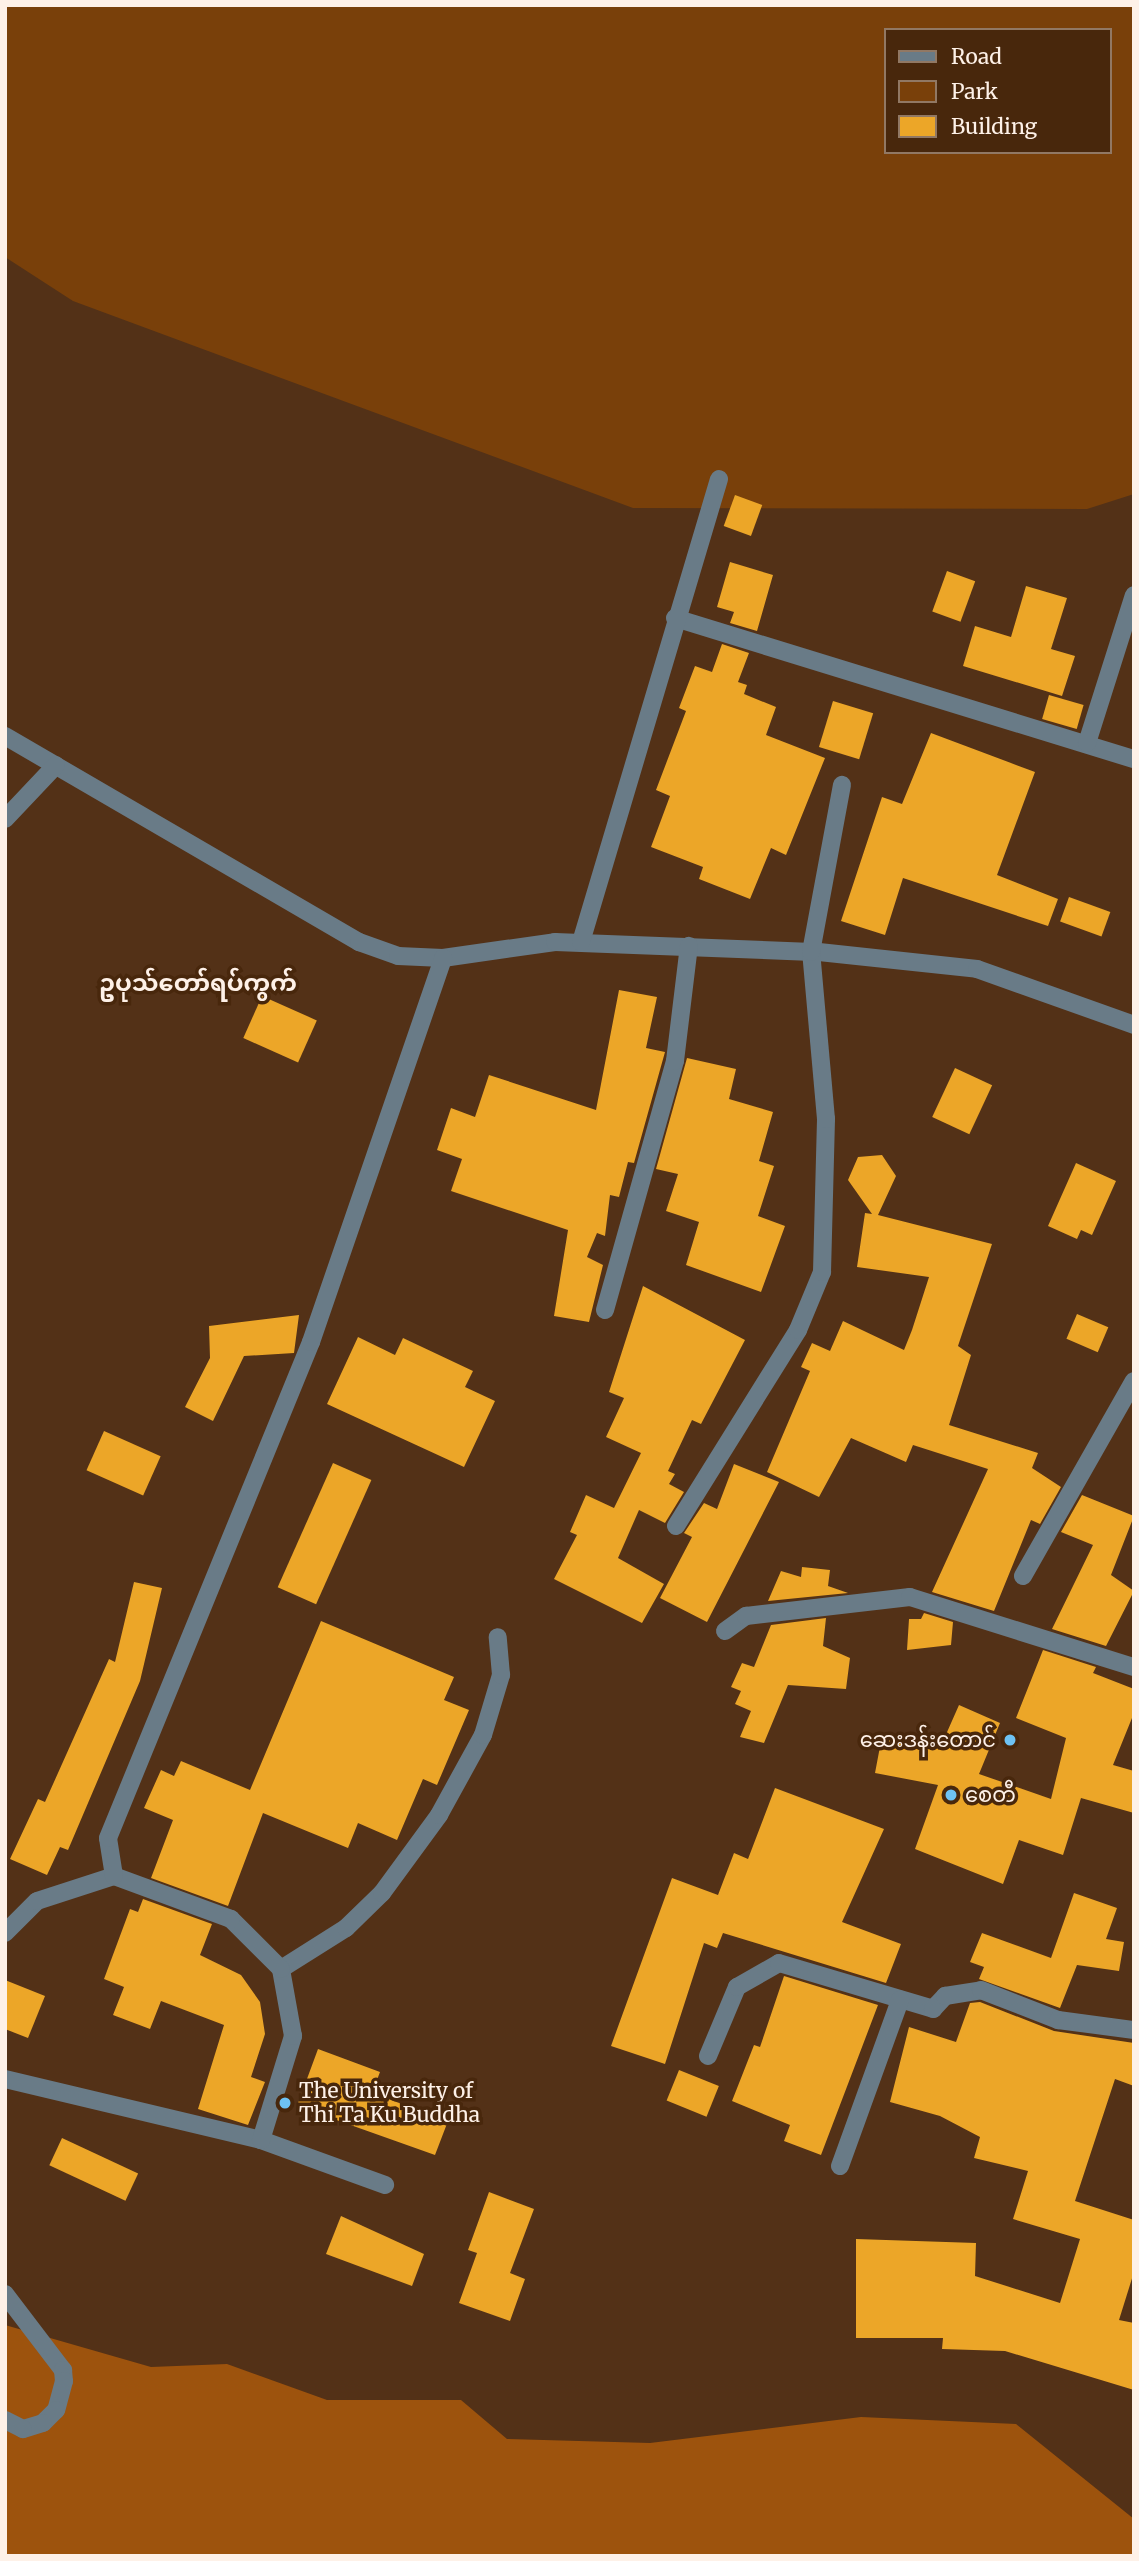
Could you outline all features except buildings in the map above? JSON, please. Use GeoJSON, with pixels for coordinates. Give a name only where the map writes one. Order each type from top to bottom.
{"type":"FeatureCollection","features":[{"type":"Feature","properties":{"kind":"street"},"geometry":{"type":"LineString","coordinates":[[581,942],[675,618],[719,479]]}},
{"type":"Feature","properties":{"kind":"street"},"geometry":{"type":"LineString","coordinates":[[1087,743],[1134,595]]}},
{"type":"Feature","properties":{"kind":"street"},"geometry":{"type":"LineString","coordinates":[[675,618],[1134,759]]}},
{"type":"Feature","properties":{"kind":"street"},"geometry":{"type":"LineString","coordinates":[[5,736],[359,942],[398,956],[443,958],[581,942],[811,951],[977,970],[1134,1025]]}},
{"type":"Feature","properties":{"kind":"street"},"geometry":{"type":"LineString","coordinates":[[5,819],[56,765]]}},
{"type":"Feature","properties":{"kind":"street"},"geometry":{"type":"LineString","coordinates":[[676,1526],[798,1330],[822,1272],[826,1119],[811,951],[842,785]]}},
{"type":"Feature","properties":{"kind":"street"},"geometry":{"type":"LineString","coordinates":[[605,1310],[675,1061],[689,946]]}},
{"type":"Feature","properties":{"kind":"street"},"geometry":{"type":"LineString","coordinates":[[114,1876],[108,1838],[120,1798],[311,1342],[443,958]]}},
{"type":"Feature","properties":{"kind":"street"},"geometry":{"type":"LineString","coordinates":[[1023,1576],[1134,1381]]}},
{"type":"Feature","properties":{"kind":"street"},"geometry":{"type":"LineString","coordinates":[[725,1631],[746,1616],[910,1597],[1134,1667]]}},
{"type":"Feature","properties":{"kind":"street"},"geometry":{"type":"LineString","coordinates":[[281,1969],[346,1927],[382,1893],[439,1815],[487,1724],[501,1675],[498,1637]]}},
{"type":"Feature","properties":{"kind":"street"},"geometry":{"type":"LineString","coordinates":[[5,1933],[37,1901],[114,1876],[231,1919],[281,1969],[293,2036],[261,2140]]}},
{"type":"Feature","properties":{"kind":"street"},"geometry":{"type":"LineString","coordinates":[[708,2056],[737,1987],[779,1963],[933,2009],[945,1996],[981,1990],[1058,2020],[1134,2030]]}},
{"type":"Feature","properties":{"kind":"street"},"geometry":{"type":"LineString","coordinates":[[840,2166],[900,2000]]}},
{"type":"Feature","properties":{"kind":"street"},"geometry":{"type":"LineString","coordinates":[[5,2079],[261,2140],[385,2185]]}},
{"type":"Feature","properties":{"kind":"street"},"geometry":{"type":"LineString","coordinates":[[5,2294],[63,2370],[56,2410],[43,2423],[23,2429],[5,2420]]}},
{"type":"Feature","properties":{"kind":"green space"},"geometry":{"type":"Polygon","coordinates":[[[5,5],[1134,5],[1134,494],[1087,509],[633,508],[73,301],[5,257],[5,5]]]}},
{"type":"Feature","properties":{"kind":"shaded area"},"geometry":{"type":"Polygon","coordinates":[[[5,2325],[151,2367],[227,2364],[327,2400],[461,2400],[507,2439],[650,2443],[861,2417],[1016,2424],[1134,2519],[1134,2556],[5,2556],[5,2325]]]}},
{"type":"Feature","properties":{"kind":"place","name":"ဆေးဒန်းတောင်"},"geometry":{"type":"Point","coordinates":[1010,1740]}},
{"type":"Feature","properties":{"kind":"place","name":"စေတီ"},"geometry":{"type":"Point","coordinates":[951,1795]}},
{"type":"Feature","properties":{"kind":"place","name":"The University of Thi Ta Ku Buddha"},"geometry":{"type":"Point","coordinates":[285,2103]}},
{"type":"Feature","properties":{"kind":"district","name":"ဥပုသ်တော်ရပ်ကွက်"},"geometry":{"type":"Point","coordinates":[198,983]}}]}
